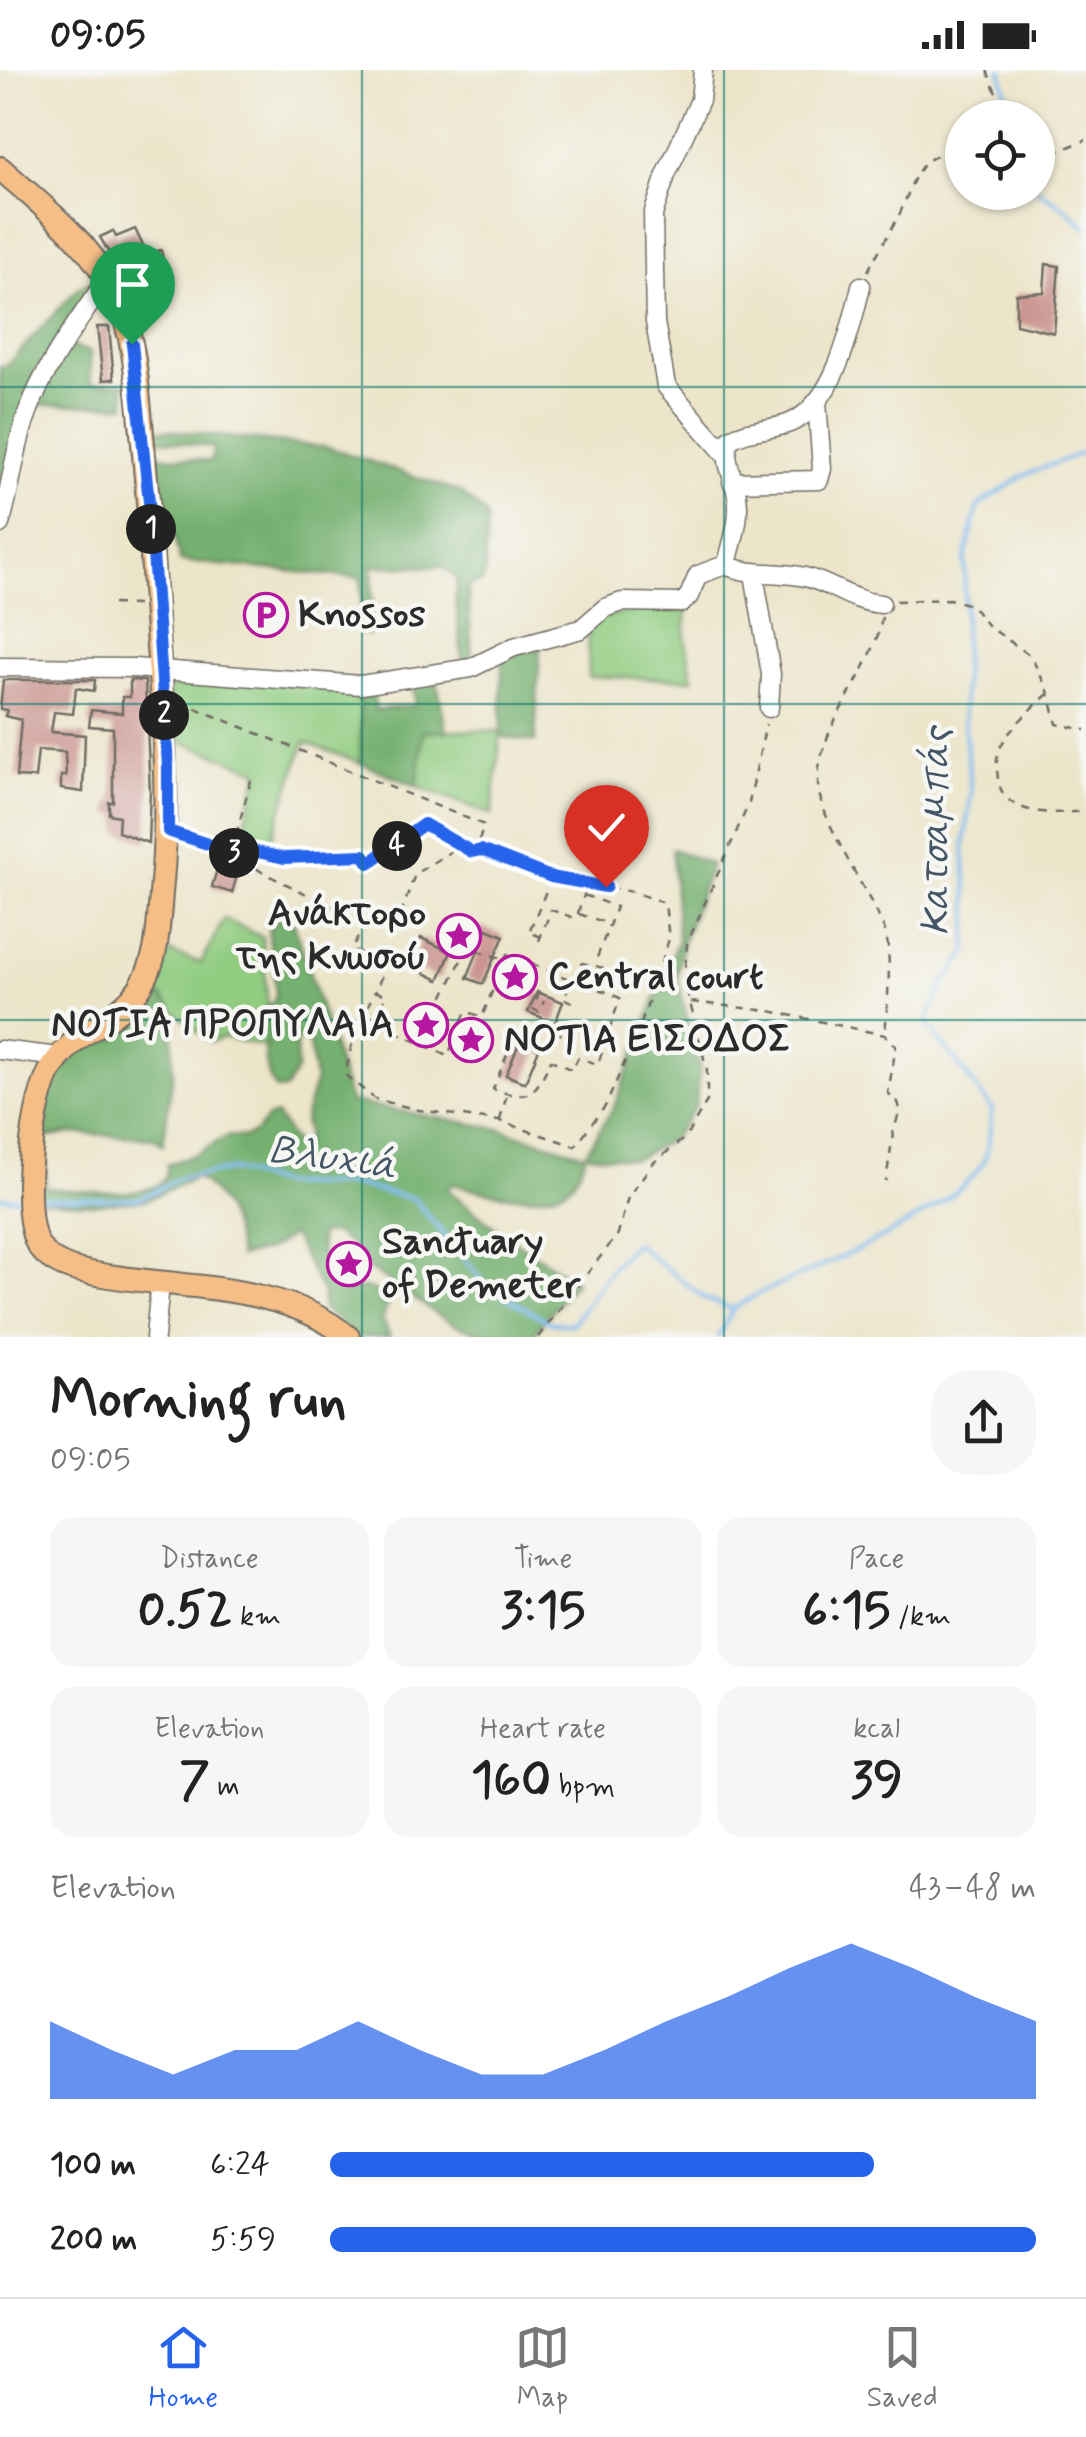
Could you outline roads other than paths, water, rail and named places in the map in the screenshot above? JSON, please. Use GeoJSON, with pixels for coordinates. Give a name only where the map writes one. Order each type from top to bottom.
{"type":"FeatureCollection","features":[{"type":"Feature","properties":{"kind":"main road"},"geometry":{"type":"LineString","coordinates":[[0,168],[67,229],[106,279],[127,325],[136,364],[168,766],[168,831],[157,936],[146,976],[125,1008],[59,1057],[39,1097],[32,1136],[35,1238],[54,1261],[93,1274],[285,1304],[322,1318],[348,1337]]}},
{"type":"Feature","properties":{"kind":"street"},"geometry":{"type":"LineString","coordinates":[[703,70],[700,100],[666,175],[653,215],[654,306],[664,383],[727,456]]}},
{"type":"Feature","properties":{"kind":"street"},"geometry":{"type":"LineString","coordinates":[[0,524],[22,431],[35,395],[106,279]]}},
{"type":"Feature","properties":{"kind":"street"},"geometry":{"type":"LineString","coordinates":[[725,565],[738,517],[737,493],[727,456],[730,440],[740,434],[784,426],[799,419],[817,401],[852,332],[861,286]]}},
{"type":"Feature","properties":{"kind":"street"},"geometry":{"type":"LineString","coordinates":[[732,482],[819,480],[822,470],[817,401]]}},
{"type":"Feature","properties":{"kind":"street"},"geometry":{"type":"LineString","coordinates":[[0,667],[161,670],[361,685],[472,668],[514,646],[580,629],[614,605],[635,600],[682,603],[698,574],[725,565],[754,574],[804,577],[881,604]]}},
{"type":"Feature","properties":{"kind":"street"},"geometry":{"type":"LineString","coordinates":[[754,574],[770,674],[769,708]]}},
{"type":"Feature","properties":{"kind":"street"},"geometry":{"type":"LineString","coordinates":[[0,1050],[59,1057]]}},
{"type":"Feature","properties":{"kind":"street"},"geometry":{"type":"LineString","coordinates":[[155,1337],[160,1284]]}},
{"type":"Feature","properties":{"kind":"waterway","name":"Κατσαμπάς"},"geometry":{"type":"LineString","coordinates":[[1001,70],[1008,100]]}},
{"type":"Feature","properties":{"kind":"waterway","name":"Κατσαμπάς"},"geometry":{"type":"LineString","coordinates":[[1055,202],[1086,228]]}},
{"type":"Feature","properties":{"kind":"waterway","name":"Κατσαμπάς"},"geometry":{"type":"LineString","coordinates":[[718,1337],[733,1309],[913,1221],[943,1202],[983,1163],[992,1109],[927,1023],[943,985],[966,954],[969,914],[964,849],[971,792],[963,712],[965,559],[978,506],[1023,476],[1086,451]]}},
{"type":"Feature","properties":{"kind":"waterway","name":"Βλυχιά"},"geometry":{"type":"LineString","coordinates":[[40,1198],[139,1199],[180,1178],[232,1170],[280,1184],[355,1185],[414,1199],[487,1286],[551,1323],[572,1324],[613,1266],[635,1243],[705,1299],[733,1309]]}},
{"type":"Feature","properties":{"kind":"waterway","name":"Βλυχιά"},"geometry":{"type":"LineString","coordinates":[[0,1197],[20,1198]]}},
{"type":"Feature","properties":{"kind":"place","name":"Knossos"},"geometry":{"type":"Point","coordinates":[266,615]}},
{"type":"Feature","properties":{"kind":"place","name":"Ανάκτορο της Κνωσού"},"geometry":{"type":"Point","coordinates":[459,936]}},
{"type":"Feature","properties":{"kind":"place","name":"Central court"},"geometry":{"type":"Point","coordinates":[515,977]}},
{"type":"Feature","properties":{"kind":"place","name":"NOTIA ΠΡΟΠΥΛΑΙΑ"},"geometry":{"type":"Point","coordinates":[426,1025]}},
{"type":"Feature","properties":{"kind":"place","name":"ΝΟΤΙΑ ΕΙΣΟΔΟΣ"},"geometry":{"type":"Point","coordinates":[471,1040]}},
{"type":"Feature","properties":{"kind":"place","name":"Sanctuary of Demeter"},"geometry":{"type":"Point","coordinates":[349,1264]}}]}
